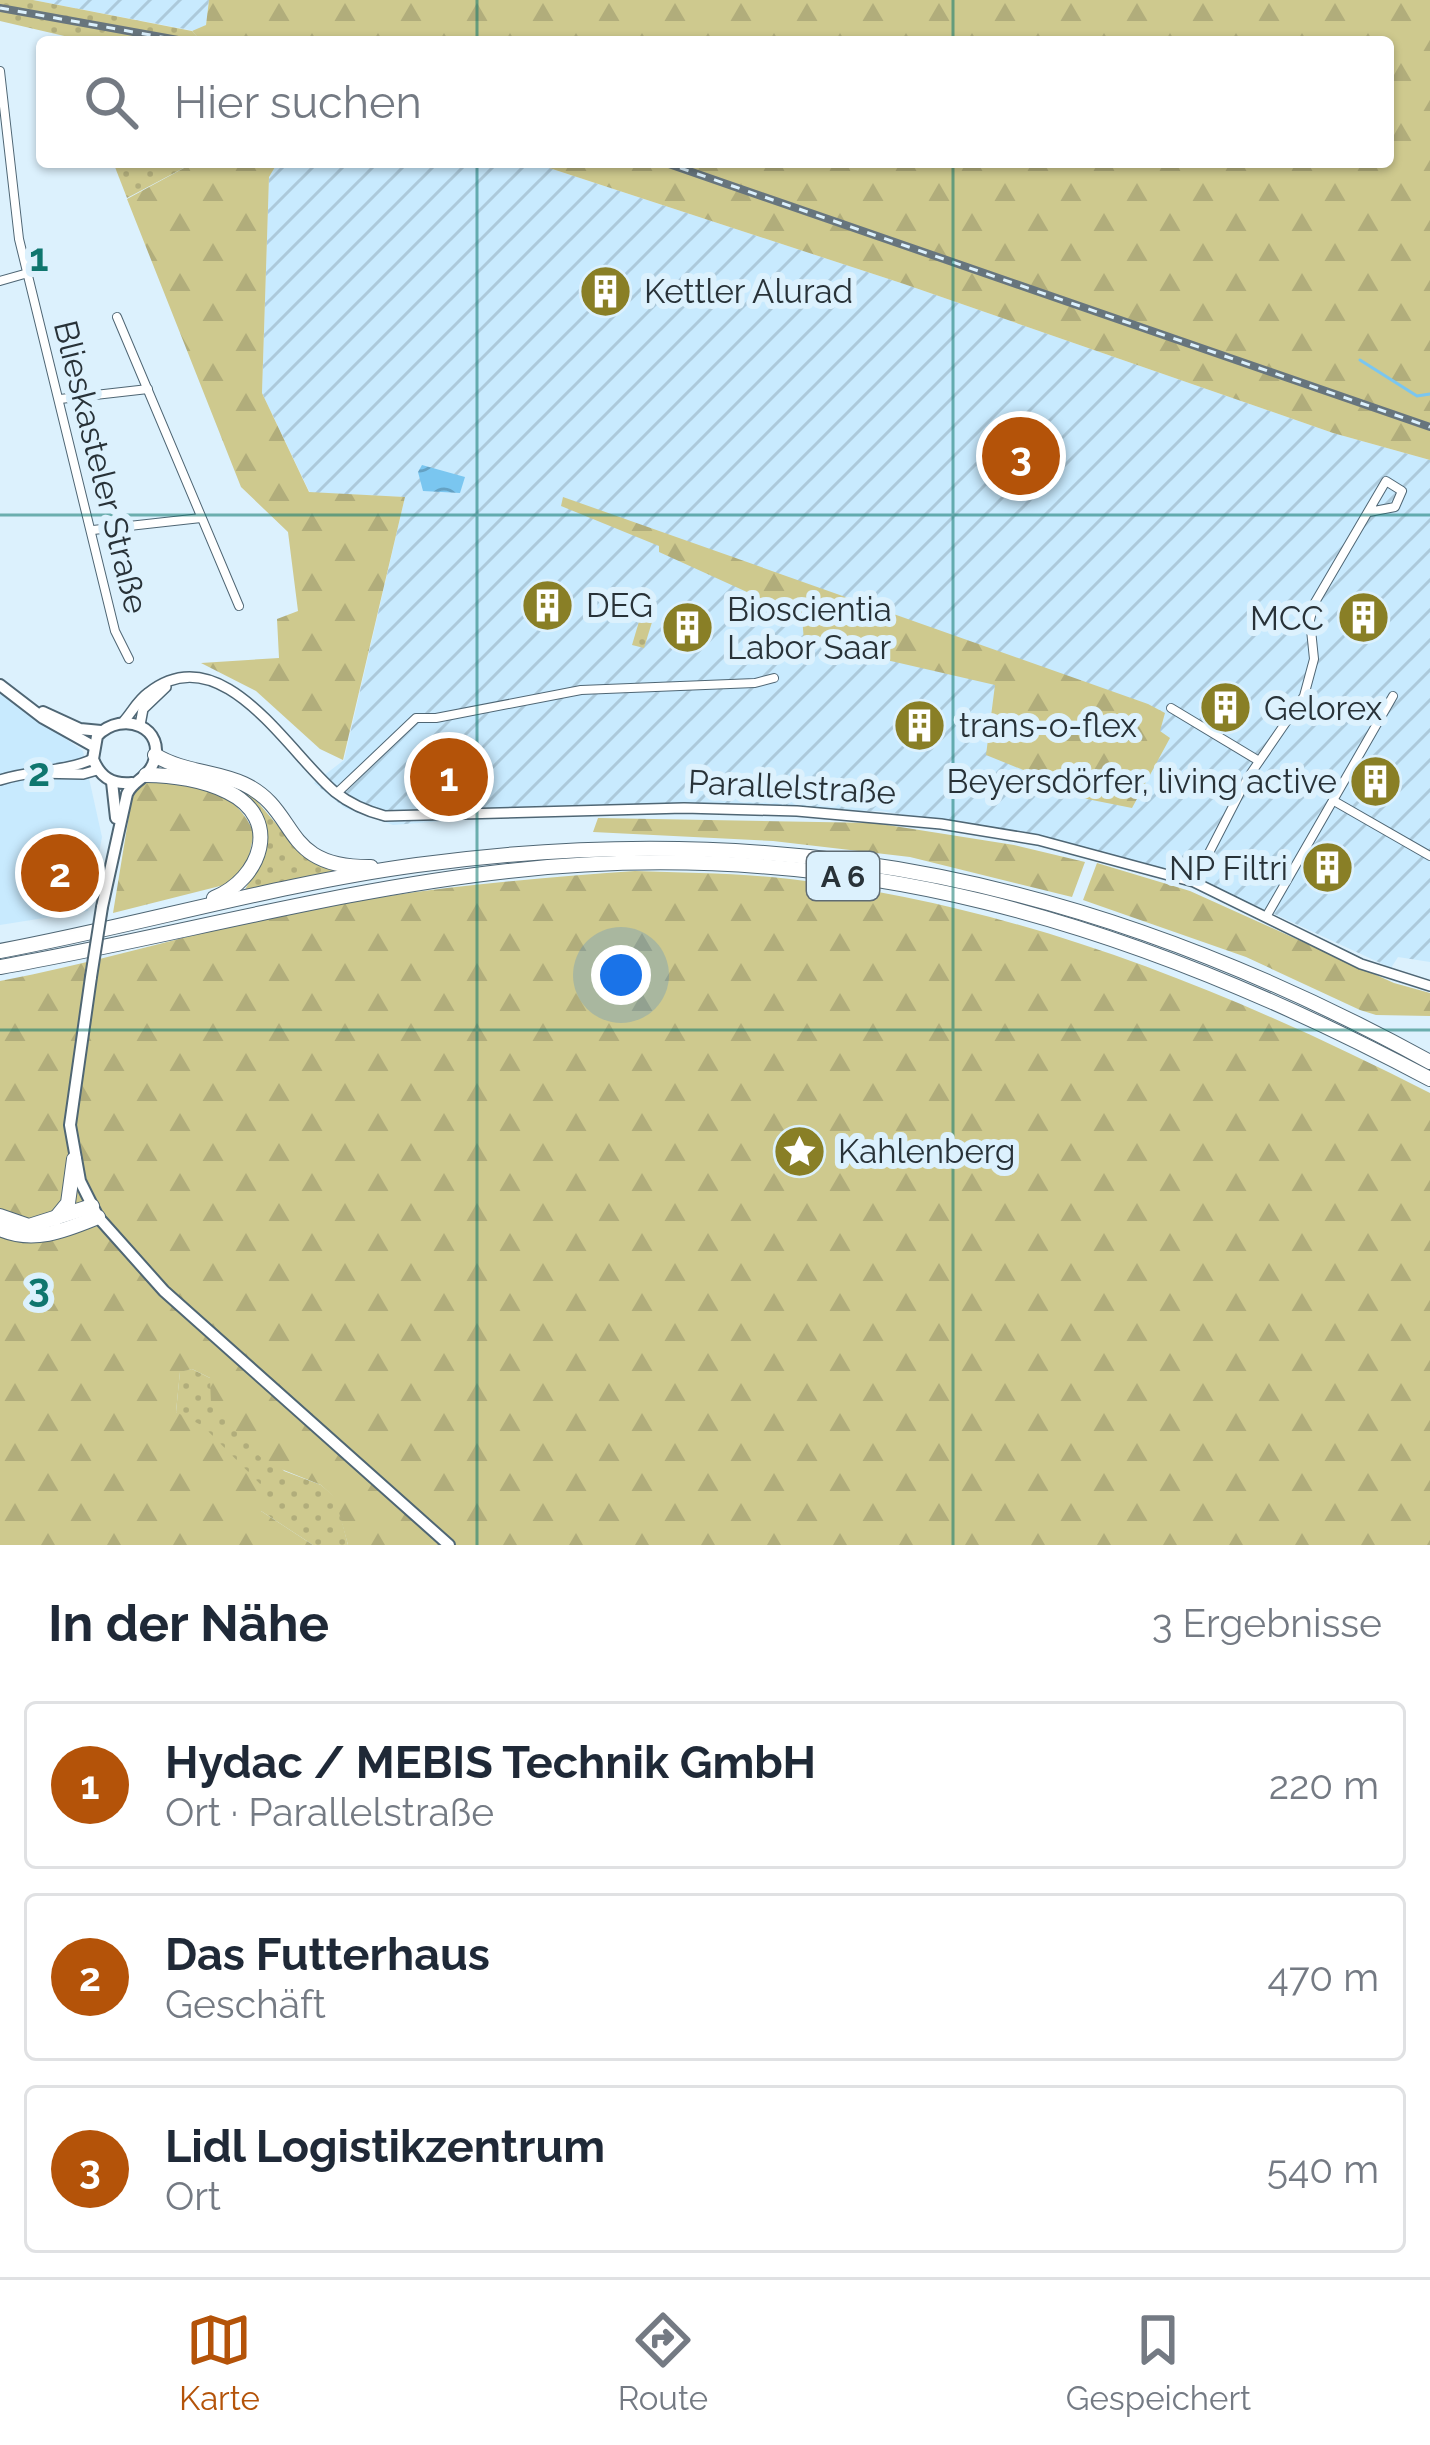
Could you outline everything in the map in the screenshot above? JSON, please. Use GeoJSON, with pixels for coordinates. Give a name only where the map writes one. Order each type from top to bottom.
{"type":"FeatureCollection","features":[{"type":"Feature","properties":{"kind":"highway"},"geometry":{"type":"LineString","coordinates":[[155,755],[252,788],[299,844],[327,862],[412,866]]}},
{"type":"Feature","properties":{"kind":"highway"},"geometry":{"type":"LineString","coordinates":[[139,779],[166,775],[228,792],[250,812],[261,841],[256,865],[237,886],[152,918]]}},
{"type":"Feature","properties":{"kind":"highway","name":"A 6"},"geometry":{"type":"LineString","coordinates":[[0,951],[412,866],[566,849],[694,847],[827,856],[937,874],[1099,915],[1193,949],[1327,1007],[1430,1061]]}},
{"type":"Feature","properties":{"kind":"highway","name":"A 6"},"geometry":{"type":"LineString","coordinates":[[0,967],[321,901],[506,871],[632,863],[778,868],[949,892],[1094,931],[1226,979],[1430,1079]]}},
{"type":"Feature","properties":{"kind":"highway"},"geometry":{"type":"LineString","coordinates":[[0,977],[40,960]]}},
{"type":"Feature","properties":{"kind":"highway"},"geometry":{"type":"LineString","coordinates":[[51,1222],[68,1203],[74,1159]]}},
{"type":"Feature","properties":{"kind":"highway"},"geometry":{"type":"LineString","coordinates":[[0,1216],[29,1226],[95,1212]]}},
{"type":"Feature","properties":{"kind":"highway"},"geometry":{"type":"LineString","coordinates":[[0,1229],[27,1237],[44,1235],[95,1212]]}},
{"type":"Feature","properties":{"kind":"main road"},"geometry":{"type":"LineString","coordinates":[[0,685],[94,758],[112,782],[116,799],[113,852],[71,1111],[74,1159],[95,1212],[164,1291],[448,1545]]}},
{"type":"Feature","properties":{"kind":"main road"},"geometry":{"type":"LineString","coordinates":[[29,707],[80,729],[101,731],[124,721],[140,725],[152,737],[155,755],[139,779],[113,852]]}},
{"type":"Feature","properties":{"kind":"main road"},"geometry":{"type":"LineString","coordinates":[[94,758],[101,731]]}},
{"type":"Feature","properties":{"kind":"main road"},"geometry":{"type":"LineString","coordinates":[[112,782],[139,779]]}},
{"type":"Feature","properties":{"kind":"street","name":"Blieskasteler Straße"},"geometry":{"type":"LineString","coordinates":[[0,71],[19,239],[115,631],[129,658]]}},
{"type":"Feature","properties":{"kind":"street"},"geometry":{"type":"LineString","coordinates":[[0,280],[28,273]]}},
{"type":"Feature","properties":{"kind":"street"},"geometry":{"type":"LineString","coordinates":[[117,317],[239,606]]}},
{"type":"Feature","properties":{"kind":"street"},"geometry":{"type":"LineString","coordinates":[[59,399],[148,389]]}},
{"type":"Feature","properties":{"kind":"street"},"geometry":{"type":"LineString","coordinates":[[1194,882],[1259,761],[1304,695],[1312,676],[1314,604],[1386,481],[1402,491],[1395,507],[1369,512]]}},
{"type":"Feature","properties":{"kind":"street"},"geometry":{"type":"LineString","coordinates":[[93,530],[201,518]]}},
{"type":"Feature","properties":{"kind":"street"},"geometry":{"type":"LineString","coordinates":[[337,794],[416,718],[581,691],[755,683],[774,678]]}},
{"type":"Feature","properties":{"kind":"street"},"geometry":{"type":"LineString","coordinates":[[124,721],[152,689],[172,682]]}},
{"type":"Feature","properties":{"kind":"street"},"geometry":{"type":"LineString","coordinates":[[140,725],[151,699],[172,682]]}},
{"type":"Feature","properties":{"kind":"street","name":"Parallelstraße"},"geometry":{"type":"LineString","coordinates":[[172,682],[211,682],[238,694],[270,721],[337,794],[356,806],[398,818],[663,808],[869,816],[1038,840],[1194,882],[1385,974],[1430,986]]}},
{"type":"Feature","properties":{"kind":"street"},"geometry":{"type":"LineString","coordinates":[[1266,917],[1393,696]]}},
{"type":"Feature","properties":{"kind":"street"},"geometry":{"type":"LineString","coordinates":[[1171,708],[1259,761]]}},
{"type":"Feature","properties":{"kind":"street"},"geometry":{"type":"LineString","coordinates":[[0,780],[78,766],[94,758]]}},
{"type":"Feature","properties":{"kind":"street"},"geometry":{"type":"LineString","coordinates":[[1334,801],[1430,856]]}},
{"type":"Feature","properties":{"kind":"shaded area"},"geometry":{"type":"Polygon","coordinates":[[[33,0],[209,0],[206,25],[200,32],[33,0]]]}},
{"type":"Feature","properties":{"kind":"shaded area"},"geometry":{"type":"Polygon","coordinates":[[[274,168],[549,168],[904,284],[1333,433],[1430,460],[1430,962],[1398,957],[1391,968],[1257,906],[1194,883],[1042,839],[881,811],[495,817],[393,825],[345,808],[314,783],[344,760],[405,497],[310,493],[262,393],[269,176],[274,168]]]}},
{"type":"Feature","properties":{"kind":"shaded area"},"geometry":{"type":"Polygon","coordinates":[[[0,692],[83,751],[102,837],[88,911],[0,925],[0,692]]]}},
{"type":"Feature","properties":{"kind":"green space"},"geometry":{"type":"Polygon","coordinates":[[[0,0],[33,0],[192,31],[197,36],[64,36],[0,21],[0,0]]]}},
{"type":"Feature","properties":{"kind":"green space"},"geometry":{"type":"Polygon","coordinates":[[[209,0],[1430,0],[1430,460],[1333,433],[904,284],[549,168],[1394,168],[1394,36],[197,36],[192,31],[206,25],[209,0]]]}},
{"type":"Feature","properties":{"kind":"green space"},"geometry":{"type":"Polygon","coordinates":[[[115,168],[184,168],[127,198],[115,168]]]}},
{"type":"Feature","properties":{"kind":"green space"},"geometry":{"type":"Polygon","coordinates":[[[184,168],[274,168],[269,177],[262,393],[309,492],[405,497],[343,760],[320,749],[256,691],[201,663],[279,658],[277,619],[298,611],[288,532],[241,487],[127,199],[184,168]]]}},
{"type":"Feature","properties":{"kind":"green space"},"geometry":{"type":"Polygon","coordinates":[[[563,497],[1148,704],[1165,713],[1160,731],[1170,738],[1132,808],[1057,793],[1043,778],[986,755],[995,685],[804,641],[802,617],[659,552],[659,546],[561,506],[563,497]]]}},
{"type":"Feature","properties":{"kind":"green space"},"geometry":{"type":"Polygon","coordinates":[[[646,598],[657,606],[644,648],[632,645],[646,598]]]}},
{"type":"Feature","properties":{"kind":"green space"},"geometry":{"type":"Polygon","coordinates":[[[166,779],[219,795],[238,809],[254,833],[247,865],[228,884],[113,913],[132,797],[146,783],[166,779]]]}},
{"type":"Feature","properties":{"kind":"green space"},"geometry":{"type":"Polygon","coordinates":[[[219,781],[250,793],[300,852],[337,869],[337,875],[244,891],[263,859],[264,826],[219,781]]]}},
{"type":"Feature","properties":{"kind":"green space"},"geometry":{"type":"Polygon","coordinates":[[[598,818],[875,823],[1014,845],[1085,862],[1072,897],[910,857],[773,841],[593,832],[598,818]]]}},
{"type":"Feature","properties":{"kind":"green space"},"geometry":{"type":"Polygon","coordinates":[[[1097,863],[1190,891],[1394,983],[1430,993],[1430,1016],[1376,1015],[1360,1010],[1246,957],[1083,900],[1097,863]]]}},
{"type":"Feature","properties":{"kind":"green space"},"geometry":{"type":"Polygon","coordinates":[[[635,871],[771,877],[875,891],[1040,931],[1199,987],[1430,1093],[1430,1545],[348,1545],[335,1498],[321,1485],[266,1463],[211,1404],[210,1378],[192,1369],[180,1372],[176,1412],[203,1426],[265,1489],[261,1511],[313,1545],[0,1545],[0,981],[353,901],[635,871]]]}},
{"type":"Feature","properties":{"kind":"green space"},"geometry":{"type":"Polygon","coordinates":[[[192,1369],[210,1378],[284,1471],[321,1485],[336,1498],[348,1545],[313,1545],[261,1511],[176,1412],[180,1371],[192,1369]]]}},
{"type":"Feature","properties":{"kind":"water"},"geometry":{"type":"Polygon","coordinates":[[[422,465],[465,477],[460,493],[423,491],[418,472],[422,465]]]}},
{"type":"Feature","properties":{"kind":"waterway"},"geometry":{"type":"LineString","coordinates":[[1360,360],[1417,396],[1430,394]]}},
{"type":"Feature","properties":{"kind":"railway"},"geometry":{"type":"LineString","coordinates":[[0,8],[156,36]]}},
{"type":"Feature","properties":{"kind":"railway"},"geometry":{"type":"LineString","coordinates":[[680,168],[1430,427]]}},
{"type":"Feature","properties":{"kind":"place","name":"Kettler Alurad"},"geometry":{"type":"Point","coordinates":[605,291]}},
{"type":"Feature","properties":{"kind":"place","name":"Lidl Logistikzentrum"},"geometry":{"type":"Point","coordinates":[1021,456]}},
{"type":"Feature","properties":{"kind":"place","name":"DEG"},"geometry":{"type":"Point","coordinates":[547,605]}},
{"type":"Feature","properties":{"kind":"place","name":"MCC"},"geometry":{"type":"Point","coordinates":[1363,618]}},
{"type":"Feature","properties":{"kind":"place","name":"Bioscientia Labor Saar"},"geometry":{"type":"Point","coordinates":[688,628]}},
{"type":"Feature","properties":{"kind":"place","name":"Gelorex"},"geometry":{"type":"Point","coordinates":[1225,708]}},
{"type":"Feature","properties":{"kind":"place","name":"trans-o-flex"},"geometry":{"type":"Point","coordinates":[920,725]}},
{"type":"Feature","properties":{"kind":"place","name":"Hydac / MEBIS Technik GmbH"},"geometry":{"type":"Point","coordinates":[449,777]}},
{"type":"Feature","properties":{"kind":"place","name":"Beyersdörfer, living active"},"geometry":{"type":"Point","coordinates":[1376,781]}},
{"type":"Feature","properties":{"kind":"place","name":"NP Filtri"},"geometry":{"type":"Point","coordinates":[1327,868]}},
{"type":"Feature","properties":{"kind":"place","name":"Das Futterhaus"},"geometry":{"type":"Point","coordinates":[60,873]}},
{"type":"Feature","properties":{"kind":"place","name":"Kahlenberg"},"geometry":{"type":"Point","coordinates":[799,1151]}}]}
